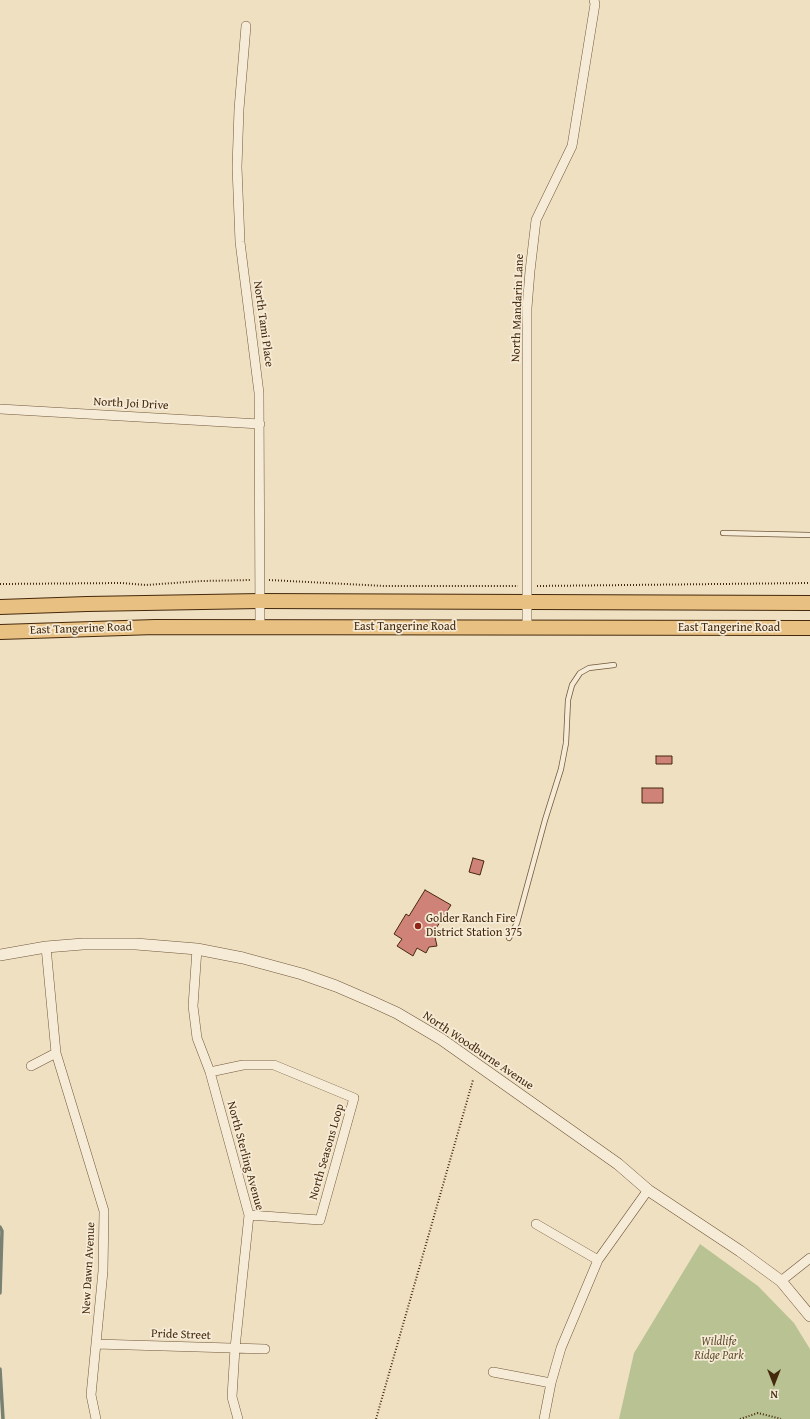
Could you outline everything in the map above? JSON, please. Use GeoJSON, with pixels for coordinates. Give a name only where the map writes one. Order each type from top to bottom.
{"type":"FeatureCollection","features":[{"type":"Feature","properties":{"kind":"main road","name":"East Tangerine Road"},"geometry":{"type":"LineString","coordinates":[[0,607],[260,601],[810,603]]}},
{"type":"Feature","properties":{"kind":"main road","name":"East Tangerine Road"},"geometry":{"type":"LineString","coordinates":[[0,632],[103,628],[260,627],[810,628]]}},
{"type":"Feature","properties":{"kind":"street","name":"North Mandarin Lane"},"geometry":{"type":"LineString","coordinates":[[527,627],[528,308],[532,249],[536,220],[572,146],[595,4],[594,0]]}},
{"type":"Feature","properties":{"kind":"street","name":"North Tami Place"},"geometry":{"type":"LineString","coordinates":[[246,26],[239,109],[237,167],[238,222],[258,378],[260,424],[260,627]]}},
{"type":"Feature","properties":{"kind":"street","name":"North Joi Drive"},"geometry":{"type":"LineString","coordinates":[[0,409],[260,424]]}},
{"type":"Feature","properties":{"kind":"street","name":"North Woodburne Avenue"},"geometry":{"type":"LineString","coordinates":[[0,954],[46,947],[108,944],[171,946],[197,949],[243,958],[302,974],[348,991],[397,1014],[441,1039],[471,1060],[618,1164],[648,1190],[740,1251],[781,1281],[810,1316]]}},
{"type":"Feature","properties":{"kind":"street","name":"New Dawn Avenue"},"geometry":{"type":"LineString","coordinates":[[46,947],[56,1053],[104,1211],[103,1271],[91,1395],[96,1419]]}},
{"type":"Feature","properties":{"kind":"street","name":"North Sterling Avenue"},"geometry":{"type":"LineString","coordinates":[[197,949],[193,1006],[197,1038],[210,1072],[249,1215],[232,1397],[238,1419]]}},
{"type":"Feature","properties":{"kind":"street"},"geometry":{"type":"LineString","coordinates":[[31,1066],[56,1053]]}},
{"type":"Feature","properties":{"kind":"street","name":"North Seasons Loop"},"geometry":{"type":"LineString","coordinates":[[210,1072],[243,1065],[274,1065],[354,1098],[320,1220],[249,1215]]}},
{"type":"Feature","properties":{"kind":"street"},"geometry":{"type":"LineString","coordinates":[[544,1419],[551,1383],[561,1348],[598,1260],[648,1190]]}},
{"type":"Feature","properties":{"kind":"street"},"geometry":{"type":"LineString","coordinates":[[536,1224],[598,1260]]}},
{"type":"Feature","properties":{"kind":"street"},"geometry":{"type":"LineString","coordinates":[[781,1281],[810,1258]]}},
{"type":"Feature","properties":{"kind":"street","name":"Pride Street"},"geometry":{"type":"LineString","coordinates":[[96,1344],[265,1349]]}},
{"type":"Feature","properties":{"kind":"street"},"geometry":{"type":"LineString","coordinates":[[492,1372],[551,1383]]}},
{"type":"Feature","properties":{"kind":"lane"},"geometry":{"type":"LineString","coordinates":[[724,533],[810,535]]}},
{"type":"Feature","properties":{"kind":"lane"},"geometry":{"type":"LineString","coordinates":[[509,938],[517,922],[545,820],[561,769],[566,743],[568,700],[572,685],[580,674],[589,668],[614,665]]}},
{"type":"Feature","properties":{"kind":"path"},"geometry":{"type":"LineString","coordinates":[[0,584],[122,582],[146,585],[226,580],[260,580],[385,586],[810,583]]}},
{"type":"Feature","properties":{"kind":"path"},"geometry":{"type":"LineString","coordinates":[[376,1419],[473,1080]]}},
{"type":"Feature","properties":{"kind":"path"},"geometry":{"type":"LineString","coordinates":[[740,1419],[758,1413],[781,1419]]}},
{"type":"Feature","properties":{"kind":"green space","name":"Wildlife Ridge Park"},"geometry":{"type":"Polygon","coordinates":[[[700,1244],[758,1286],[794,1323],[810,1349],[810,1419],[619,1419],[634,1353],[700,1244]]]}},
{"type":"Feature","properties":{"kind":"building"},"geometry":{"type":"Polygon","coordinates":[[[656,756],[672,756],[672,764],[656,764],[656,756]]]}},
{"type":"Feature","properties":{"kind":"building"},"geometry":{"type":"Polygon","coordinates":[[[642,788],[663,788],[663,803],[642,803],[642,788]]]}},
{"type":"Feature","properties":{"kind":"building"},"geometry":{"type":"Polygon","coordinates":[[[473,858],[484,861],[480,875],[469,872],[473,858]]]}},
{"type":"Feature","properties":{"kind":"building"},"geometry":{"type":"Polygon","coordinates":[[[425,890],[451,905],[435,930],[438,932],[435,937],[437,946],[429,947],[426,953],[417,948],[413,956],[397,946],[402,939],[394,934],[406,914],[409,916],[425,890]]]}},
{"type":"Feature","properties":{"kind":"waterway"},"geometry":{"type":"LineString","coordinates":[[0,1227],[2,1231],[0,1293]]}},
{"type":"Feature","properties":{"kind":"waterway"},"geometry":{"type":"LineString","coordinates":[[0,1369],[3,1419]]}},
{"type":"Feature","properties":{"kind":"place","name":"Golder Ranch Fire District Station 375"},"geometry":{"type":"Point","coordinates":[418,926]}}]}
